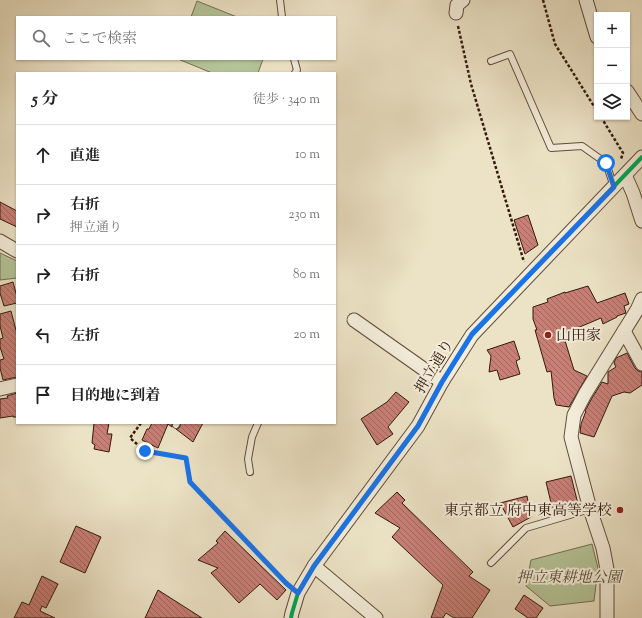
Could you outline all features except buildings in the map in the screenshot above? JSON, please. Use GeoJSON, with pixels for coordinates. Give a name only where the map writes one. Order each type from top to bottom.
{"type":"FeatureCollection","features":[{"type":"Feature","properties":{"kind":"street"},"geometry":{"type":"LineString","coordinates":[[456,13],[457,4],[463,0]]}},
{"type":"Feature","properties":{"kind":"street"},"geometry":{"type":"LineString","coordinates":[[586,0],[594,26]]}},
{"type":"Feature","properties":{"kind":"street"},"geometry":{"type":"LineString","coordinates":[[630,96],[642,114]]}},
{"type":"Feature","properties":{"kind":"street","name":"押立通り"},"geometry":{"type":"LineString","coordinates":[[291,618],[298,593],[314,566],[418,426],[442,382],[472,334],[642,158]]}},
{"type":"Feature","properties":{"kind":"street"},"geometry":{"type":"LineString","coordinates":[[625,175],[633,193],[642,221]]}},
{"type":"Feature","properties":{"kind":"street"},"geometry":{"type":"LineString","coordinates":[[0,241],[16,250]]}},
{"type":"Feature","properties":{"kind":"street"},"geometry":{"type":"LineString","coordinates":[[607,618],[607,569],[603,548],[590,509],[571,437],[574,415],[637,310],[642,299]]}},
{"type":"Feature","properties":{"kind":"street"},"geometry":{"type":"LineString","coordinates":[[354,320],[442,382]]}},
{"type":"Feature","properties":{"kind":"street"},"geometry":{"type":"LineString","coordinates":[[624,331],[642,364]]}},
{"type":"Feature","properties":{"kind":"street"},"geometry":{"type":"LineString","coordinates":[[0,388],[16,386]]}},
{"type":"Feature","properties":{"kind":"street"},"geometry":{"type":"LineString","coordinates":[[314,566],[376,618]]}},
{"type":"Feature","properties":{"kind":"lane"},"geometry":{"type":"LineString","coordinates":[[280,0],[282,16]]}},
{"type":"Feature","properties":{"kind":"lane"},"geometry":{"type":"LineString","coordinates":[[491,61],[510,54],[551,148],[582,146],[606,163],[614,187]]}},
{"type":"Feature","properties":{"kind":"lane"},"geometry":{"type":"LineString","coordinates":[[294,60],[297,70],[296,72]]}},
{"type":"Feature","properties":{"kind":"lane"},"geometry":{"type":"LineString","coordinates":[[250,472],[248,459],[249,452],[252,437],[258,424]]}},
{"type":"Feature","properties":{"kind":"lane"},"geometry":{"type":"LineString","coordinates":[[491,563],[526,528],[590,509]]}},
{"type":"Feature","properties":{"kind":"path"},"geometry":{"type":"LineString","coordinates":[[543,0],[555,44],[594,106]]}},
{"type":"Feature","properties":{"kind":"path"},"geometry":{"type":"LineString","coordinates":[[456,13],[471,84],[528,276]]}},
{"type":"Feature","properties":{"kind":"path"},"geometry":{"type":"LineString","coordinates":[[603,120],[623,152],[619,164],[625,175]]}},
{"type":"Feature","properties":{"kind":"path"},"geometry":{"type":"LineString","coordinates":[[140,424],[130,438],[145,451],[186,458],[190,482],[286,583],[298,593]]}},
{"type":"Feature","properties":{"kind":"green space"},"geometry":{"type":"Polygon","coordinates":[[[197,1],[234,16],[191,16],[197,1]]]}},
{"type":"Feature","properties":{"kind":"green space"},"geometry":{"type":"Polygon","coordinates":[[[180,60],[263,60],[258,72],[210,72],[180,60]]]}},
{"type":"Feature","properties":{"kind":"green space"},"geometry":{"type":"Polygon","coordinates":[[[0,253],[16,261],[16,278],[0,280],[0,253]]]}},
{"type":"Feature","properties":{"kind":"green space","name":"押立東耕地公園"},"geometry":{"type":"Polygon","coordinates":[[[592,544],[598,568],[594,601],[550,606],[526,586],[531,560],[592,544]]]}},
{"type":"Feature","properties":{"kind":"transit line"},"geometry":{"type":"LineString","coordinates":[[291,618],[298,593],[314,566],[418,426],[442,382],[472,335],[642,157]]}},
{"type":"Feature","properties":{"kind":"place","name":"山田家"},"geometry":{"type":"Point","coordinates":[548,335]}},
{"type":"Feature","properties":{"kind":"place","name":"東京都立 府中東高等学校"},"geometry":{"type":"Point","coordinates":[620,510]}},
{"type":"Feature","properties":{"kind":"route"},"geometry":{"type":"LineString","coordinates":[[145,451],[186,458],[190,482],[286,583],[298,593],[314,566],[418,426],[442,382],[472,334],[614,187],[606,163]]}}]}
